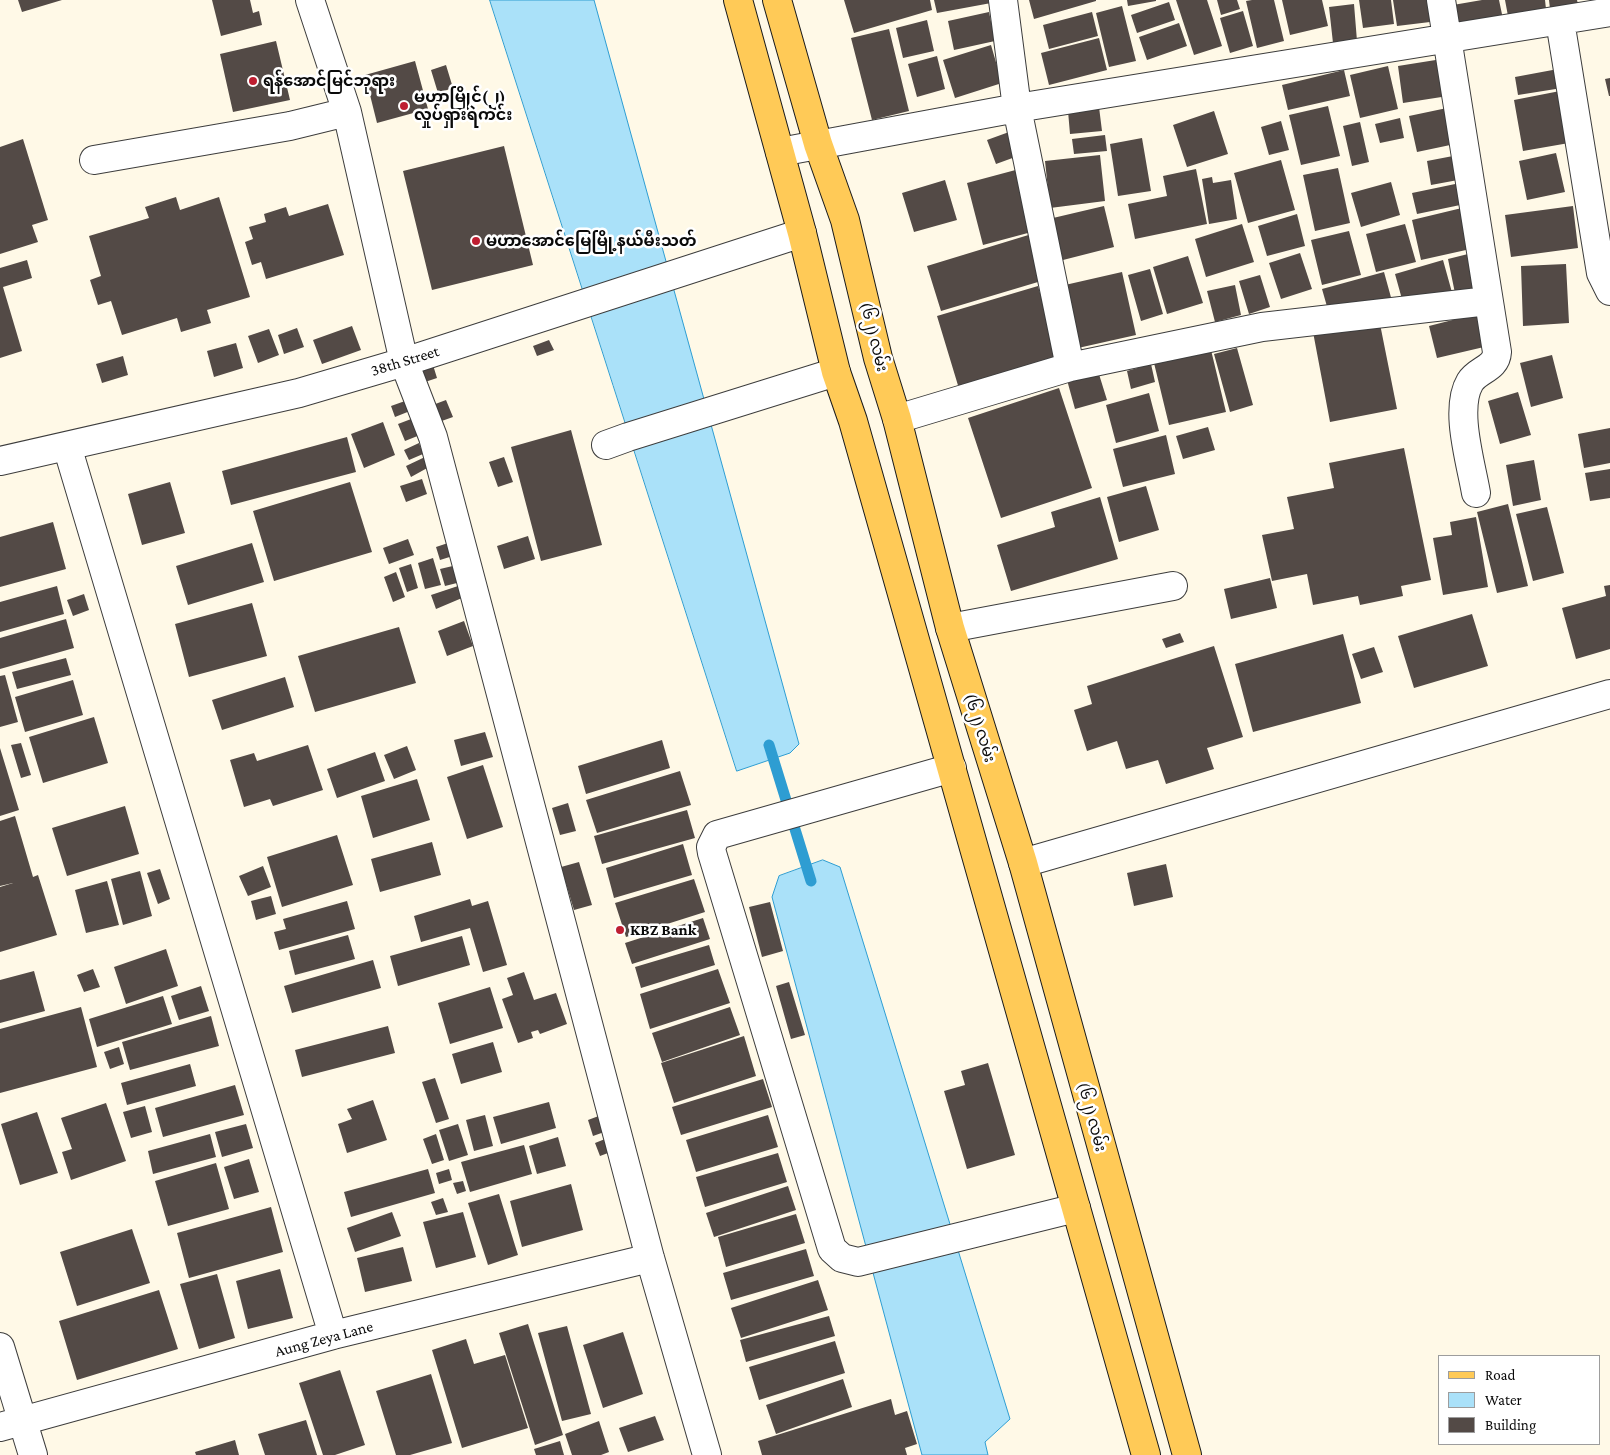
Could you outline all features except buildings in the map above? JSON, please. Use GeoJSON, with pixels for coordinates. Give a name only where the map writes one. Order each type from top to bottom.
{"type":"FeatureCollection","features":[{"type":"Feature","properties":{"kind":"main road"},"geometry":{"type":"LineString","coordinates":[[738,0],[802,233],[836,372],[853,421],[1146,1455]]}},
{"type":"Feature","properties":{"kind":"main road","name":"(၆၂) လမ်း"},"geometry":{"type":"LineString","coordinates":[[777,0],[818,144],[845,220],[878,358],[897,419],[950,628],[1023,863],[1186,1455]]}},
{"type":"Feature","properties":{"kind":"street"},"geometry":{"type":"LineString","coordinates":[[310,0],[347,112],[404,362],[433,437],[650,1258],[707,1455]]}},
{"type":"Feature","properties":{"kind":"street"},"geometry":{"type":"LineString","coordinates":[[1003,0],[1017,108],[1070,367]]}},
{"type":"Feature","properties":{"kind":"street"},"geometry":{"type":"LineString","coordinates":[[1441,0],[1497,358],[1495,363],[1471,381],[1463,409],[1476,493]]}},
{"type":"Feature","properties":{"kind":"street"},"geometry":{"type":"LineString","coordinates":[[780,152],[1017,108],[1560,22],[1610,12]]}},
{"type":"Feature","properties":{"kind":"street"},"geometry":{"type":"LineString","coordinates":[[1560,22],[1601,273],[1610,291]]}},
{"type":"Feature","properties":{"kind":"street"},"geometry":{"type":"LineString","coordinates":[[94,160],[290,126],[347,112]]}},
{"type":"Feature","properties":{"kind":"street","name":"38th Street"},"geometry":{"type":"LineString","coordinates":[[0,460],[299,393],[574,308],[674,273],[802,233]]}},
{"type":"Feature","properties":{"kind":"street"},"geometry":{"type":"LineString","coordinates":[[897,419],[1070,367],[1262,328],[1488,302]]}},
{"type":"Feature","properties":{"kind":"street"},"geometry":{"type":"LineString","coordinates":[[617,441],[836,372]]}},
{"type":"Feature","properties":{"kind":"street"},"geometry":{"type":"LineString","coordinates":[[67,446],[334,1335]]}},
{"type":"Feature","properties":{"kind":"street"},"geometry":{"type":"LineString","coordinates":[[950,628],[1173,586]]}},
{"type":"Feature","properties":{"kind":"street"},"geometry":{"type":"LineString","coordinates":[[1023,863],[1610,694]]}},
{"type":"Feature","properties":{"kind":"street"},"geometry":{"type":"LineString","coordinates":[[952,768],[717,835],[711,847],[712,853],[826,1235],[832,1249],[842,1258],[858,1262],[1076,1208]]}},
{"type":"Feature","properties":{"kind":"street","name":"Aung Zeya Lane"},"geometry":{"type":"LineString","coordinates":[[11,1425],[334,1335],[650,1258]]}},
{"type":"Feature","properties":{"kind":"street"},"geometry":{"type":"LineString","coordinates":[[0,1347],[11,1425],[33,1455]]}},
{"type":"Feature","properties":{"kind":"water"},"geometry":{"type":"Polygon","coordinates":[[[490,0],[594,0],[799,744],[790,753],[737,771],[490,0]]]}},
{"type":"Feature","properties":{"kind":"water"},"geometry":{"type":"Polygon","coordinates":[[[823,860],[840,867],[1010,1419],[985,1442],[988,1455],[922,1455],[772,897],[779,876],[823,860]]]}},
{"type":"Feature","properties":{"kind":"waterway"},"geometry":{"type":"LineString","coordinates":[[769,745],[811,881]]}},
{"type":"Feature","properties":{"kind":"place","name":"ရန်အောင်မြင်ဘုရား"},"geometry":{"type":"Point","coordinates":[253,81]}},
{"type":"Feature","properties":{"kind":"place","name":"မဟာမြိုင်(၂) လှုပ်ရှားရဲကင်း"},"geometry":{"type":"Point","coordinates":[404,106]}},
{"type":"Feature","properties":{"kind":"place","name":"မဟာအောင်မြေမြို့နယ်မီးသတ်"},"geometry":{"type":"Point","coordinates":[476,241]}},
{"type":"Feature","properties":{"kind":"place","name":"KBZ Bank"},"geometry":{"type":"Point","coordinates":[620,930]}}]}
